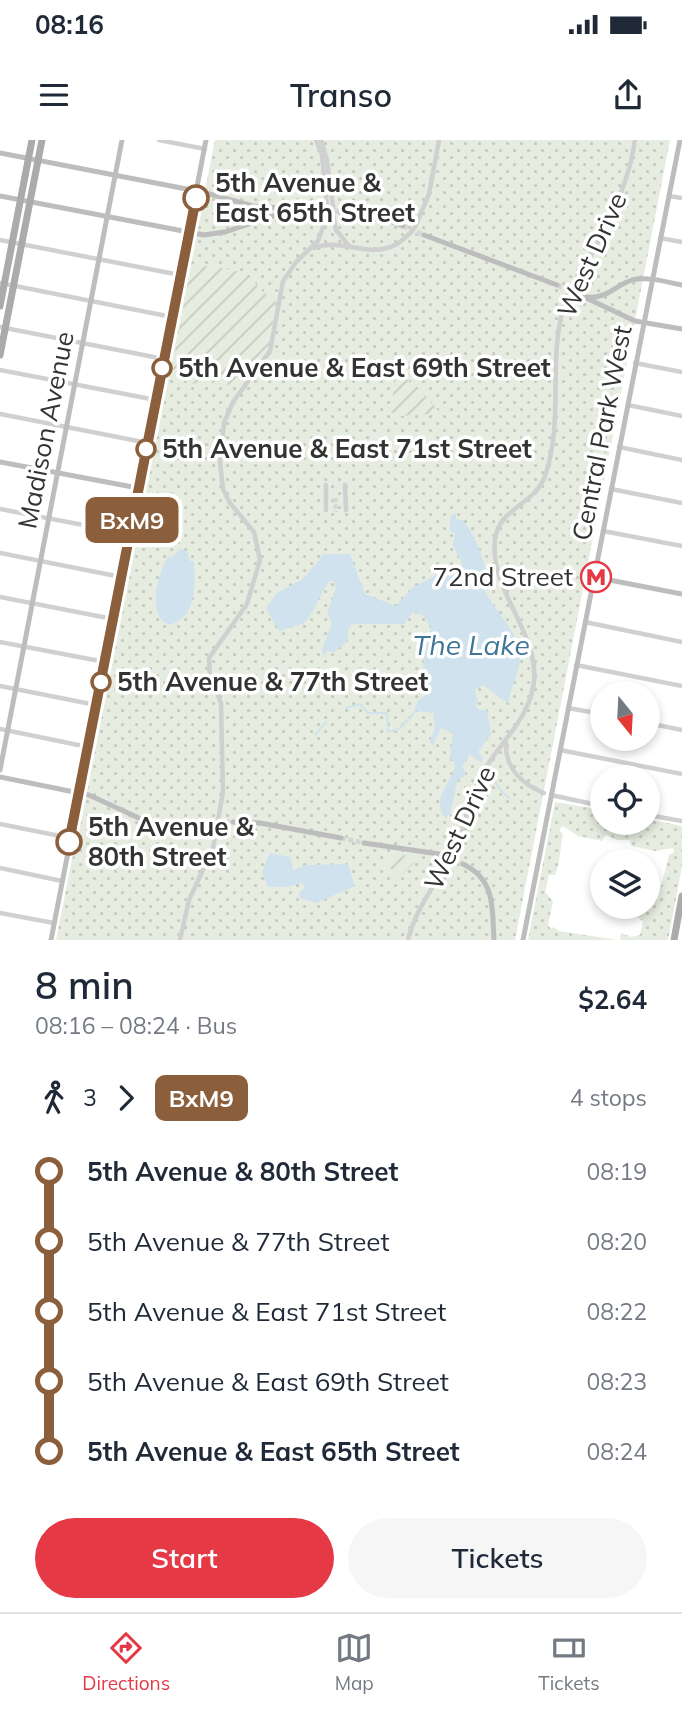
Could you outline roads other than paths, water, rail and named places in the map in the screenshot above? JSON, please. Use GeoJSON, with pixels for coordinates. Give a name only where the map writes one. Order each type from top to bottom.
{"type":"FeatureCollection","features":[{"type":"Feature","properties":{"kind":"main road"},"geometry":{"type":"LineString","coordinates":[[0,306],[2,284],[32,140]]}},
{"type":"Feature","properties":{"kind":"main road"},"geometry":{"type":"LineString","coordinates":[[0,355],[3,327],[42,140]]}},
{"type":"Feature","properties":{"kind":"main road","name":"Madison Avenue"},"geometry":{"type":"LineString","coordinates":[[0,770],[122,140]]}},
{"type":"Feature","properties":{"kind":"main road"},"geometry":{"type":"LineString","coordinates":[[51,940],[206,140]]}},
{"type":"Feature","properties":{"kind":"main road","name":"Central Park West"},"geometry":{"type":"LineString","coordinates":[[523,940],[545,794],[560,750],[680,140]]}},
{"type":"Feature","properties":{"kind":"main road"},"geometry":{"type":"LineString","coordinates":[[0,153],[197,191],[246,204],[319,211]]}},
{"type":"Feature","properties":{"kind":"main road"},"geometry":{"type":"LineString","coordinates":[[0,196],[189,233],[214,234],[272,214],[302,210]]}},
{"type":"Feature","properties":{"kind":"main road"},"geometry":{"type":"LineString","coordinates":[[341,211],[375,217]]}},
{"type":"Feature","properties":{"kind":"main road"},"geometry":{"type":"LineString","coordinates":[[384,219],[403,226]]}},
{"type":"Feature","properties":{"kind":"main road"},"geometry":{"type":"LineString","coordinates":[[424,235],[557,285]]}},
{"type":"Feature","properties":{"kind":"main road"},"geometry":{"type":"LineString","coordinates":[[682,285],[636,279],[606,296],[584,297],[643,322],[682,329]]}},
{"type":"Feature","properties":{"kind":"main road"},"geometry":{"type":"LineString","coordinates":[[0,461],[138,488]]}},
{"type":"Feature","properties":{"kind":"main road"},"geometry":{"type":"LineString","coordinates":[[594,577],[682,594]]}},
{"type":"Feature","properties":{"kind":"main road"},"geometry":{"type":"LineString","coordinates":[[0,778],[79,792],[102,799],[141,819]]}},
{"type":"Feature","properties":{"kind":"main road"},"geometry":{"type":"LineString","coordinates":[[155,825],[175,828],[210,822]]}},
{"type":"Feature","properties":{"kind":"main road"},"geometry":{"type":"LineString","coordinates":[[233,822],[256,822],[341,838]]}},
{"type":"Feature","properties":{"kind":"main road"},"geometry":{"type":"LineString","coordinates":[[364,843],[439,854]]}},
{"type":"Feature","properties":{"kind":"main road"},"geometry":{"type":"LineString","coordinates":[[463,864],[482,875],[490,891],[494,940]]}},
{"type":"Feature","properties":{"kind":"main road"},"geometry":{"type":"LineString","coordinates":[[674,940],[682,896]]}},
{"type":"Feature","properties":{"kind":"street"},"geometry":{"type":"LineString","coordinates":[[159,140],[205,149]]}},
{"type":"Feature","properties":{"kind":"street"},"geometry":{"type":"LineString","coordinates":[[180,940],[191,895],[213,848],[222,798],[221,703],[209,673],[209,658],[215,645],[245,607],[260,560],[259,547],[250,526],[225,494],[221,451],[224,423],[230,405],[264,362],[271,347],[280,289],[294,265],[324,230],[330,216],[324,155],[318,140]]}},
{"type":"Feature","properties":{"kind":"street"},"geometry":{"type":"LineString","coordinates":[[310,249],[328,244],[369,251],[383,250],[398,244],[413,230],[429,194],[439,140]]}},
{"type":"Feature","properties":{"kind":"street","name":"West Drive"},"geometry":{"type":"LineString","coordinates":[[408,940],[418,913],[455,849],[488,765],[530,701],[534,669],[528,642],[496,565],[496,533],[506,516],[532,496],[545,478],[555,431],[557,341],[562,311],[571,287],[608,223],[627,174],[635,140]]}},
{"type":"Feature","properties":{"kind":"street"},"geometry":{"type":"LineString","coordinates":[[668,196],[682,198]]}},
{"type":"Feature","properties":{"kind":"street"},"geometry":{"type":"LineString","coordinates":[[330,216],[349,247]]}},
{"type":"Feature","properties":{"kind":"street"},"geometry":{"type":"LineString","coordinates":[[660,237],[682,242]]}},
{"type":"Feature","properties":{"kind":"street"},"geometry":{"type":"LineString","coordinates":[[0,240],[180,275]]}},
{"type":"Feature","properties":{"kind":"street"},"geometry":{"type":"LineString","coordinates":[[2,284],[172,317]]}},
{"type":"Feature","properties":{"kind":"street"},"geometry":{"type":"LineString","coordinates":[[3,327],[164,359]]}},
{"type":"Feature","properties":{"kind":"street"},"geometry":{"type":"LineString","coordinates":[[635,363],[682,372]]}},
{"type":"Feature","properties":{"kind":"street"},"geometry":{"type":"LineString","coordinates":[[0,370],[156,400]]}},
{"type":"Feature","properties":{"kind":"street"},"geometry":{"type":"LineString","coordinates":[[627,405],[682,416]]}},
{"type":"Feature","properties":{"kind":"street"},"geometry":{"type":"LineString","coordinates":[[0,414],[148,443]]}},
{"type":"Feature","properties":{"kind":"street"},"geometry":{"type":"LineString","coordinates":[[619,447],[682,460]]}},
{"type":"Feature","properties":{"kind":"street"},"geometry":{"type":"LineString","coordinates":[[326,485],[327,510]]}},
{"type":"Feature","properties":{"kind":"street"},"geometry":{"type":"LineString","coordinates":[[345,485],[346,510]]}},
{"type":"Feature","properties":{"kind":"street"},"geometry":{"type":"LineString","coordinates":[[611,489],[682,503]]}},
{"type":"Feature","properties":{"kind":"street"},"geometry":{"type":"LineString","coordinates":[[0,509],[130,534]]}},
{"type":"Feature","properties":{"kind":"street"},"geometry":{"type":"LineString","coordinates":[[603,531],[682,546]]}},
{"type":"Feature","properties":{"kind":"street"},"geometry":{"type":"LineString","coordinates":[[0,553],[121,577]]}},
{"type":"Feature","properties":{"kind":"street"},"geometry":{"type":"LineString","coordinates":[[0,597],[113,619]]}},
{"type":"Feature","properties":{"kind":"street"},"geometry":{"type":"LineString","coordinates":[[585,622],[682,642]]}},
{"type":"Feature","properties":{"kind":"street"},"geometry":{"type":"LineString","coordinates":[[0,642],[105,662]]}},
{"type":"Feature","properties":{"kind":"street"},"geometry":{"type":"LineString","coordinates":[[576,665],[682,686]]}},
{"type":"Feature","properties":{"kind":"street"},"geometry":{"type":"LineString","coordinates":[[0,686],[96,705]]}},
{"type":"Feature","properties":{"kind":"street"},"geometry":{"type":"LineString","coordinates":[[568,708],[590,712]]}},
{"type":"Feature","properties":{"kind":"street"},"geometry":{"type":"LineString","coordinates":[[660,725],[682,730]]}},
{"type":"Feature","properties":{"kind":"street"},"geometry":{"type":"LineString","coordinates":[[0,729],[88,747]]}},
{"type":"Feature","properties":{"kind":"street"},"geometry":{"type":"LineString","coordinates":[[506,740],[507,763],[522,779],[545,794],[590,803]]}},
{"type":"Feature","properties":{"kind":"street"},"geometry":{"type":"LineString","coordinates":[[560,750],[682,774]]}},
{"type":"Feature","properties":{"kind":"street"},"geometry":{"type":"LineString","coordinates":[[660,817],[682,821]]}},
{"type":"Feature","properties":{"kind":"street"},"geometry":{"type":"LineString","coordinates":[[0,824],[70,838]]}},
{"type":"Feature","properties":{"kind":"street"},"geometry":{"type":"LineString","coordinates":[[0,869],[62,881]]}},
{"type":"Feature","properties":{"kind":"street"},"geometry":{"type":"LineString","coordinates":[[0,913],[54,923]]}},
{"type":"Feature","properties":{"kind":"water","name":"The Lake"},"geometry":{"type":"Polygon","coordinates":[[[456,513],[456,519],[462,520],[477,542],[486,572],[487,595],[512,633],[520,658],[509,704],[483,685],[475,690],[478,701],[476,707],[487,710],[491,734],[478,752],[483,758],[481,763],[470,754],[462,767],[466,774],[457,782],[450,815],[445,818],[440,803],[454,771],[455,764],[450,758],[453,733],[441,728],[433,745],[435,751],[430,740],[435,729],[435,713],[414,711],[418,700],[425,696],[424,663],[431,628],[424,616],[413,612],[404,624],[352,624],[348,630],[348,640],[335,652],[327,651],[324,657],[322,650],[332,623],[327,613],[336,588],[335,582],[330,581],[323,590],[306,621],[280,632],[266,609],[277,593],[303,579],[324,554],[350,554],[365,594],[396,606],[412,588],[447,569],[460,569],[462,564],[453,545],[455,533],[450,532],[450,517],[456,513]]]}},
{"type":"Feature","properties":{"kind":"water"},"geometry":{"type":"Polygon","coordinates":[[[180,549],[187,551],[190,561],[194,562],[194,591],[190,608],[179,621],[170,625],[158,614],[157,584],[168,557],[172,557],[180,549]]]}},
{"type":"Feature","properties":{"kind":"water"},"geometry":{"type":"Polygon","coordinates":[[[270,853],[290,857],[293,870],[305,865],[348,864],[355,886],[316,903],[300,898],[299,893],[305,887],[302,883],[287,887],[268,887],[262,872],[270,853]]]}},
{"type":"Feature","properties":{"kind":"waterway"},"geometry":{"type":"LineString","coordinates":[[346,708],[360,704],[368,713],[387,713],[388,732],[399,729],[414,713]]}},
{"type":"Feature","properties":{"kind":"waterway"},"geometry":{"type":"LineString","coordinates":[[316,734],[326,722]]}},
{"type":"Feature","properties":{"kind":"waterway"},"geometry":{"type":"LineString","coordinates":[[490,766],[494,770],[497,786],[509,798]]}},
{"type":"Feature","properties":{"kind":"tunnel"},"geometry":{"type":"LineString","coordinates":[[319,211],[340,211]]}},
{"type":"Feature","properties":{"kind":"tunnel"},"geometry":{"type":"LineString","coordinates":[[403,226],[424,235]]}},
{"type":"Feature","properties":{"kind":"tunnel"},"geometry":{"type":"LineString","coordinates":[[557,285],[584,297]]}},
{"type":"Feature","properties":{"kind":"tunnel"},"geometry":{"type":"LineString","coordinates":[[335,498],[336,512]]}},
{"type":"Feature","properties":{"kind":"tunnel"},"geometry":{"type":"LineString","coordinates":[[141,819],[155,825]]}},
{"type":"Feature","properties":{"kind":"tunnel"},"geometry":{"type":"LineString","coordinates":[[210,822],[233,822]]}},
{"type":"Feature","properties":{"kind":"tunnel"},"geometry":{"type":"LineString","coordinates":[[341,838],[364,843]]}},
{"type":"Feature","properties":{"kind":"tunnel"},"geometry":{"type":"LineString","coordinates":[[439,854],[463,864]]}},
{"type":"Feature","properties":{"kind":"place","name":"5th Avenue & East 65th Street"},"geometry":{"type":"Point","coordinates":[196,198]}},
{"type":"Feature","properties":{"kind":"place","name":"5th Avenue & East 69th Street"},"geometry":{"type":"Point","coordinates":[162,368]}},
{"type":"Feature","properties":{"kind":"place","name":"5th Avenue & East 71st Street"},"geometry":{"type":"Point","coordinates":[146,449]}},
{"type":"Feature","properties":{"kind":"place","name":"72nd Street"},"geometry":{"type":"Point","coordinates":[596,577]}},
{"type":"Feature","properties":{"kind":"place","name":"5th Avenue & 77th Street"},"geometry":{"type":"Point","coordinates":[101,682]}},
{"type":"Feature","properties":{"kind":"place","name":"5th Avenue & 80th Street"},"geometry":{"type":"Point","coordinates":[69,842]}}]}
